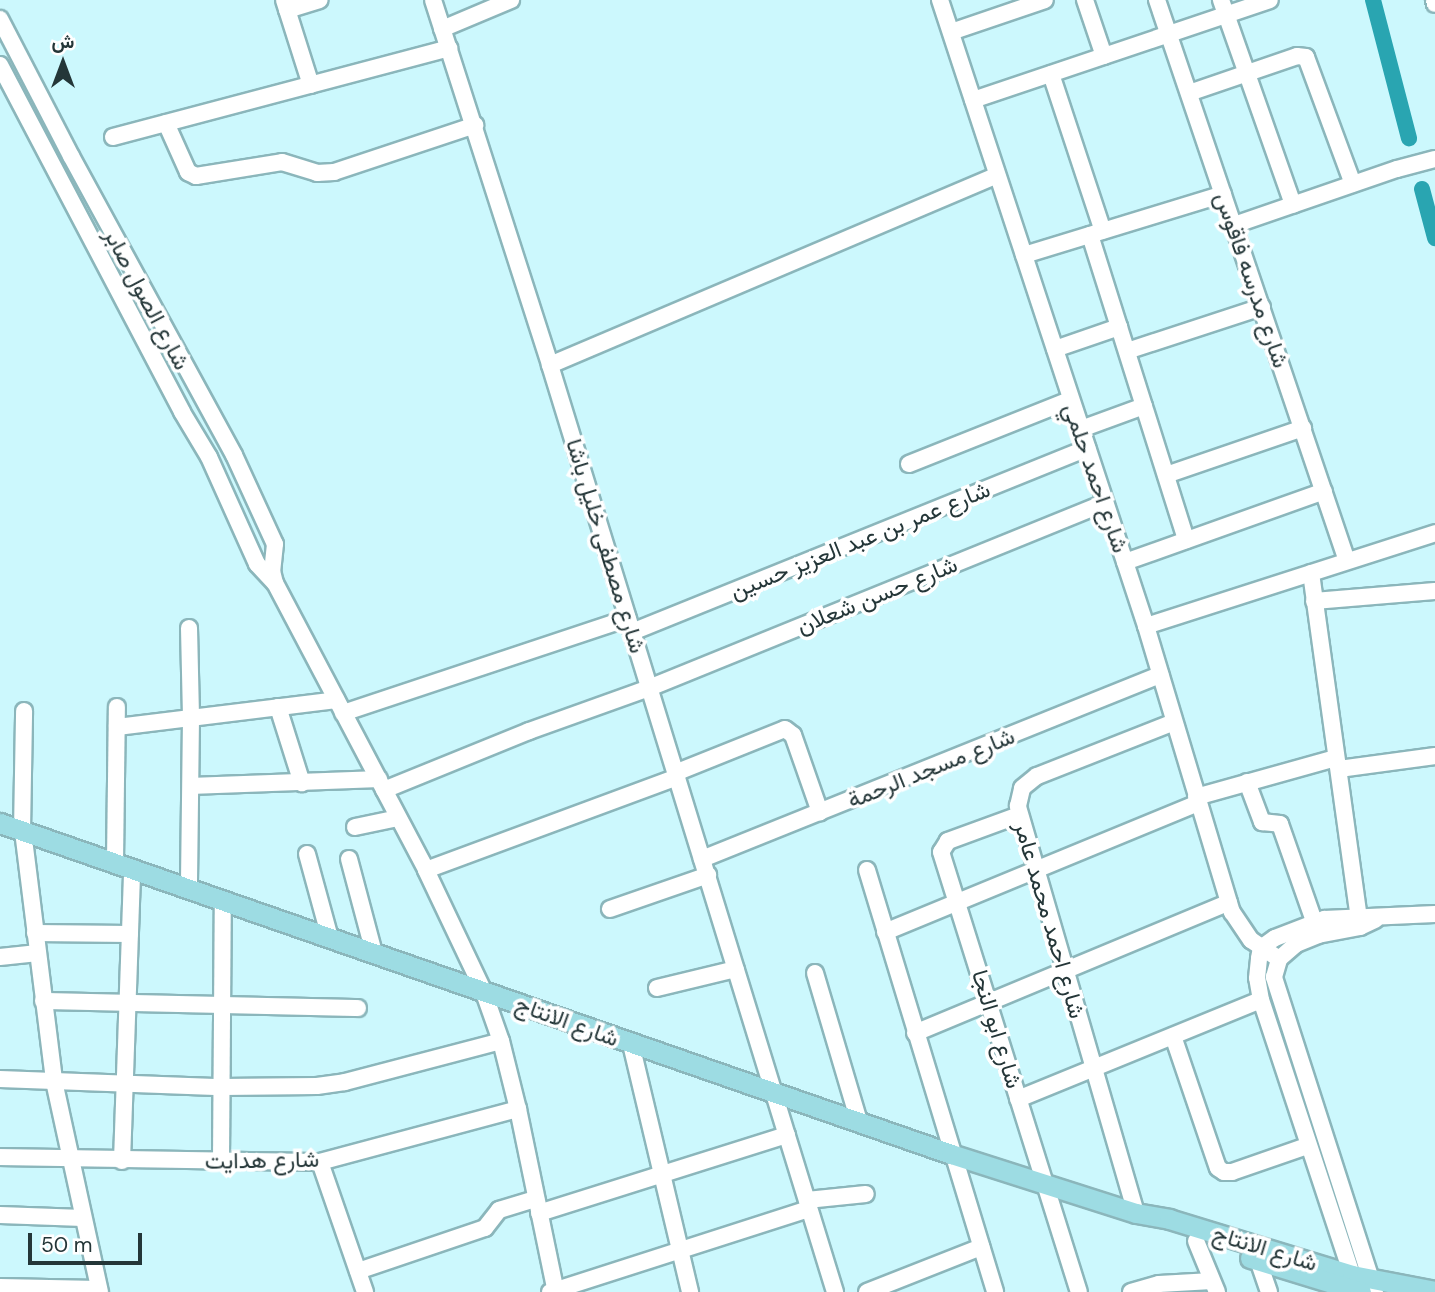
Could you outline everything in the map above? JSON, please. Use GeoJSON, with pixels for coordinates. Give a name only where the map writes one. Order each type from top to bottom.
{"type":"FeatureCollection","features":[{"type":"Feature","properties":{"kind":"main road","name":"شارع الانتاج"},"geometry":{"type":"LineString","coordinates":[[0,823],[951,1154],[1136,1213],[1170,1219],[1362,1287]]}},
{"type":"Feature","properties":{"kind":"main road","name":"شارع الانتاج"},"geometry":{"type":"LineString","coordinates":[[1136,1213],[1166,1231],[1258,1260],[1362,1287],[1435,1292]]}},
{"type":"Feature","properties":{"kind":"street"},"geometry":{"type":"LineString","coordinates":[[311,85],[286,5],[320,0]]}},
{"type":"Feature","properties":{"kind":"street","name":"شارع مصطفى خليل باشا"},"geometry":{"type":"LineString","coordinates":[[433,0],[550,365],[835,1292]]}},
{"type":"Feature","properties":{"kind":"street"},"geometry":{"type":"LineString","coordinates":[[442,29],[511,0]]}},
{"type":"Feature","properties":{"kind":"street","name":"شارع احمد حلمي"},"geometry":{"type":"LineString","coordinates":[[940,0],[1146,626],[1229,902],[1244,932],[1261,948],[1279,959]]}},
{"type":"Feature","properties":{"kind":"street"},"geometry":{"type":"LineString","coordinates":[[951,32],[1017,4],[1045,0]]}},
{"type":"Feature","properties":{"kind":"street"},"geometry":{"type":"LineString","coordinates":[[1085,0],[1104,56]]}},
{"type":"Feature","properties":{"kind":"street","name":"شارع مدرسه فاقوس"},"geometry":{"type":"LineString","coordinates":[[1157,0],[1347,561]]}},
{"type":"Feature","properties":{"kind":"street"},"geometry":{"type":"LineString","coordinates":[[973,100],[1169,34],[1223,8],[1270,0]]}},
{"type":"Feature","properties":{"kind":"street"},"geometry":{"type":"LineString","coordinates":[[1223,8],[1293,205]]}},
{"type":"Feature","properties":{"kind":"street","name":"شارع الصول صابر"},"geometry":{"type":"LineString","coordinates":[[0,19],[83,179],[234,455],[275,544],[272,570],[275,583],[426,870],[483,990],[501,1041],[518,1109],[554,1291]]}},
{"type":"Feature","properties":{"kind":"street"},"geometry":{"type":"LineString","coordinates":[[113,137],[449,48]]}},
{"type":"Feature","properties":{"kind":"street"},"geometry":{"type":"LineString","coordinates":[[1189,93],[1300,55],[1306,57],[1353,184]]}},
{"type":"Feature","properties":{"kind":"street","name":"شارع الصول صابر"},"geometry":{"type":"LineString","coordinates":[[0,65],[182,412],[209,457],[257,564],[275,583]]}},
{"type":"Feature","properties":{"kind":"street"},"geometry":{"type":"LineString","coordinates":[[1051,74],[1096,233],[1119,327],[1186,540]]}},
{"type":"Feature","properties":{"kind":"street"},"geometry":{"type":"LineString","coordinates":[[166,123],[188,172],[196,176],[282,162],[317,173],[334,172],[475,125]]}},
{"type":"Feature","properties":{"kind":"street"},"geometry":{"type":"LineString","coordinates":[[1234,225],[1435,159]]}},
{"type":"Feature","properties":{"kind":"street"},"geometry":{"type":"LineString","coordinates":[[550,365],[996,176]]}},
{"type":"Feature","properties":{"kind":"street"},"geometry":{"type":"LineString","coordinates":[[1024,255],[1223,194]]}},
{"type":"Feature","properties":{"kind":"street"},"geometry":{"type":"LineString","coordinates":[[1127,351],[1262,307]]}},
{"type":"Feature","properties":{"kind":"street"},"geometry":{"type":"LineString","coordinates":[[1055,349],[1119,327]]}},
{"type":"Feature","properties":{"kind":"street"},"geometry":{"type":"LineString","coordinates":[[909,464],[1070,400]]}},
{"type":"Feature","properties":{"kind":"street"},"geometry":{"type":"LineString","coordinates":[[1081,429],[1144,406]]}},
{"type":"Feature","properties":{"kind":"street"},"geometry":{"type":"LineString","coordinates":[[1166,475],[1303,428]]}},
{"type":"Feature","properties":{"kind":"street","name":"شارع عمر بن عبد العزيز حسين"},"geometry":{"type":"LineString","coordinates":[[117,727],[278,707],[339,706],[630,625],[1087,447]]}},
{"type":"Feature","properties":{"kind":"street"},"geometry":{"type":"LineString","coordinates":[[1125,562],[1324,491]]}},
{"type":"Feature","properties":{"kind":"street","name":"شارع حسن شعلان"},"geometry":{"type":"LineString","coordinates":[[191,786],[382,784],[649,688],[1105,502]]}},
{"type":"Feature","properties":{"kind":"street"},"geometry":{"type":"LineString","coordinates":[[1146,626],[1435,533]]}},
{"type":"Feature","properties":{"kind":"street"},"geometry":{"type":"LineString","coordinates":[[1311,573],[1359,922]]}},
{"type":"Feature","properties":{"kind":"street"},"geometry":{"type":"LineString","coordinates":[[1314,601],[1435,591]]}},
{"type":"Feature","properties":{"kind":"street"},"geometry":{"type":"LineString","coordinates":[[189,628],[189,889]]}},
{"type":"Feature","properties":{"kind":"street","name":"شارع مسجد الرحمة"},"geometry":{"type":"LineString","coordinates":[[610,909],[820,812],[1160,676]]}},
{"type":"Feature","properties":{"kind":"street"},"geometry":{"type":"LineString","coordinates":[[117,707],[123,865],[130,934],[122,1161]]}},
{"type":"Feature","properties":{"kind":"street"},"geometry":{"type":"LineString","coordinates":[[278,707],[302,783]]}},
{"type":"Feature","properties":{"kind":"street"},"geometry":{"type":"LineString","coordinates":[[0,1287],[99,1290],[54,1081],[43,1001],[22,831],[24,711]]}},
{"type":"Feature","properties":{"kind":"street","name":"شارع احمد محمد عامر"},"geometry":{"type":"LineString","coordinates":[[1136,1213],[1035,870],[1020,816],[1019,797],[1028,781],[1174,722]]}},
{"type":"Feature","properties":{"kind":"street"},"geometry":{"type":"LineString","coordinates":[[426,870],[676,775],[785,729],[793,735],[820,812]]}},
{"type":"Feature","properties":{"kind":"street"},"geometry":{"type":"LineString","coordinates":[[885,932],[1197,800],[1247,782],[1337,764],[1435,756]]}},
{"type":"Feature","properties":{"kind":"street"},"geometry":{"type":"LineString","coordinates":[[1247,782],[1262,822],[1280,824],[1314,921]]}},
{"type":"Feature","properties":{"kind":"street","name":"شارع ابو النجا"},"geometry":{"type":"LineString","coordinates":[[1020,816],[943,846],[941,852],[1079,1292]]}},
{"type":"Feature","properties":{"kind":"street"},"geometry":{"type":"LineString","coordinates":[[355,827],[398,818]]}},
{"type":"Feature","properties":{"kind":"street"},"geometry":{"type":"LineString","coordinates":[[307,854],[330,938]]}},
{"type":"Feature","properties":{"kind":"street"},"geometry":{"type":"LineString","coordinates":[[349,859],[374,953]]}},
{"type":"Feature","properties":{"kind":"street"},"geometry":{"type":"LineString","coordinates":[[867,870],[995,1292]]}},
{"type":"Feature","properties":{"kind":"street"},"geometry":{"type":"LineString","coordinates":[[221,1161],[223,901]]}},
{"type":"Feature","properties":{"kind":"street"},"geometry":{"type":"LineString","coordinates":[[915,1033],[1229,902]]}},
{"type":"Feature","properties":{"kind":"street"},"geometry":{"type":"LineString","coordinates":[[1362,1287],[1274,977],[1279,959],[1307,939],[1359,922],[1435,914]]}},
{"type":"Feature","properties":{"kind":"street"},"geometry":{"type":"LineString","coordinates":[[1359,922],[1314,921],[1291,930],[1261,948],[1257,978],[1261,1000],[1307,1146],[1362,1287]]}},
{"type":"Feature","properties":{"kind":"street"},"geometry":{"type":"LineString","coordinates":[[35,933],[130,934]]}},
{"type":"Feature","properties":{"kind":"street"},"geometry":{"type":"LineString","coordinates":[[0,957],[38,953]]}},
{"type":"Feature","properties":{"kind":"street"},"geometry":{"type":"LineString","coordinates":[[657,988],[736,969]]}},
{"type":"Feature","properties":{"kind":"street"},"geometry":{"type":"LineString","coordinates":[[815,973],[859,1122]]}},
{"type":"Feature","properties":{"kind":"street"},"geometry":{"type":"LineString","coordinates":[[1018,1099],[1261,1000]]}},
{"type":"Feature","properties":{"kind":"street"},"geometry":{"type":"LineString","coordinates":[[43,1001],[358,1008]]}},
{"type":"Feature","properties":{"kind":"street"},"geometry":{"type":"LineString","coordinates":[[1172,1036],[1218,1168],[1224,1172],[1232,1172],[1307,1146]]}},
{"type":"Feature","properties":{"kind":"street"},"geometry":{"type":"LineString","coordinates":[[0,1079],[222,1087],[331,1084],[501,1041]]}},
{"type":"Feature","properties":{"kind":"street"},"geometry":{"type":"LineString","coordinates":[[631,1044],[690,1292]]}},
{"type":"Feature","properties":{"kind":"street","name":"شارع هدايت"},"geometry":{"type":"LineString","coordinates":[[0,1157],[320,1162],[518,1109]]}},
{"type":"Feature","properties":{"kind":"street"},"geometry":{"type":"LineString","coordinates":[[358,1271],[485,1228],[499,1210],[538,1206],[662,1174],[787,1135]]}},
{"type":"Feature","properties":{"kind":"street"},"geometry":{"type":"LineString","coordinates":[[320,1162],[365,1292]]}},
{"type":"Feature","properties":{"kind":"street"},"geometry":{"type":"LineString","coordinates":[[554,1291],[808,1204],[866,1194]]}},
{"type":"Feature","properties":{"kind":"street"},"geometry":{"type":"LineString","coordinates":[[0,1215],[83,1217]]}},
{"type":"Feature","properties":{"kind":"street"},"geometry":{"type":"LineString","coordinates":[[1131,1292],[1166,1283],[1214,1286],[1196,1241]]}},
{"type":"Feature","properties":{"kind":"street"},"geometry":{"type":"LineString","coordinates":[[867,1292],[981,1247]]}},
{"type":"Feature","properties":{"kind":"street"},"geometry":{"type":"LineString","coordinates":[[1258,1260],[1269,1292]]}},
{"type":"Feature","properties":{"kind":"waterway"},"geometry":{"type":"LineString","coordinates":[[1373,0],[1409,138]]}},
{"type":"Feature","properties":{"kind":"waterway"},"geometry":{"type":"LineString","coordinates":[[1422,189],[1435,238]]}}]}
